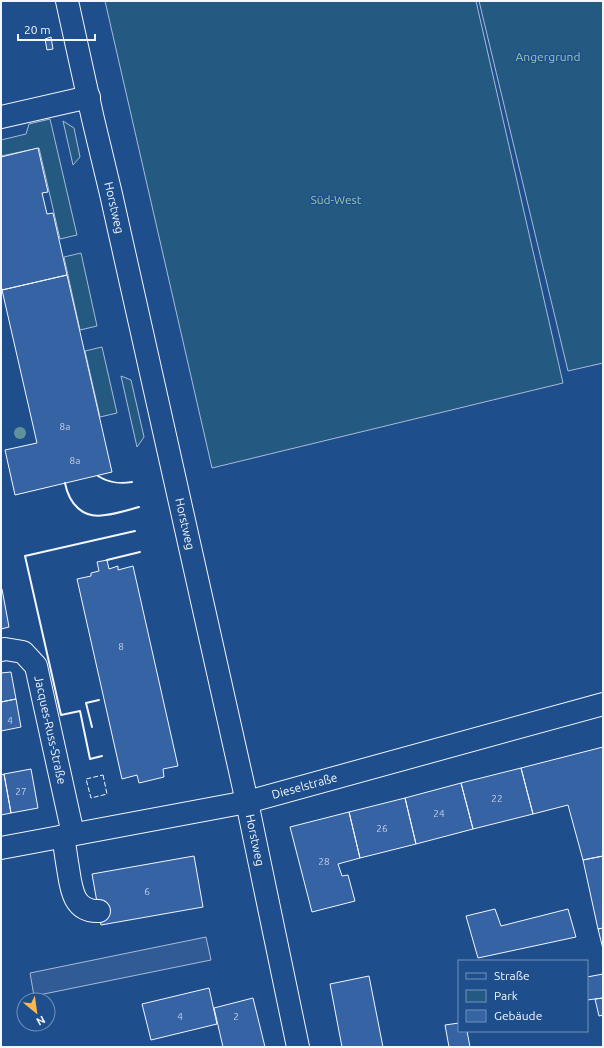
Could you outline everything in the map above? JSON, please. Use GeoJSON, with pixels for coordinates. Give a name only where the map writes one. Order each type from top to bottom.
{"type":"FeatureCollection","features":[{"type":"Feature","properties":{"kind":"street","name":"Horstweg"},"geometry":{"type":"LineString","coordinates":[[67,1],[247,802],[298,1047]]}},
{"type":"Feature","properties":{"kind":"street"},"geometry":{"type":"LineString","coordinates":[[1,117],[89,97]]}},
{"type":"Feature","properties":{"kind":"street","name":"Jacques-Russ-Straße"},"geometry":{"type":"LineString","coordinates":[[1,650],[5,649],[23,652],[36,666],[68,835],[72,890],[75,898],[81,906],[86,910],[99,912]]}},
{"type":"Feature","properties":{"kind":"street","name":"Dieselstraße"},"geometry":{"type":"LineString","coordinates":[[1,848],[247,802],[603,704]]}},
{"type":"Feature","properties":{"kind":"green space","name":"Süd-West"},"geometry":{"type":"Polygon","coordinates":[[[105,1],[476,1],[563,383],[212,468],[105,1]]]}},
{"type":"Feature","properties":{"kind":"green space","name":"Angergrund"},"geometry":{"type":"Polygon","coordinates":[[[479,1],[603,1],[603,363],[568,371],[479,1]]]}},
{"type":"Feature","properties":{"kind":"green space"},"geometry":{"type":"Polygon","coordinates":[[[50,119],[77,235],[60,239],[39,148],[1,156],[1,140],[26,134],[29,124],[50,119]]]}},
{"type":"Feature","properties":{"kind":"green space"},"geometry":{"type":"Polygon","coordinates":[[[63,121],[74,128],[80,157],[73,165],[63,121]]]}},
{"type":"Feature","properties":{"kind":"green space"},"geometry":{"type":"Polygon","coordinates":[[[81,253],[97,326],[80,330],[64,257],[81,253]]]}},
{"type":"Feature","properties":{"kind":"green space"},"geometry":{"type":"Polygon","coordinates":[[[102,347],[117,413],[100,417],[85,351],[102,347]]]}},
{"type":"Feature","properties":{"kind":"green space"},"geometry":{"type":"Polygon","coordinates":[[[121,376],[131,380],[144,437],[137,447],[121,376]]]}},
{"type":"Feature","properties":{"kind":"shaded area"},"geometry":{"type":"Polygon","coordinates":[[[206,937],[211,960],[54,992],[33,992],[30,973],[206,937]]]}},
{"type":"Feature","properties":{"kind":"building"},"geometry":{"type":"Polygon","coordinates":[[[51,37],[53,49],[47,50],[45,39],[51,37]]]}},
{"type":"Feature","properties":{"kind":"building"},"geometry":{"type":"Polygon","coordinates":[[[38,148],[48,192],[42,193],[47,214],[53,213],[67,275],[2,290],[1,157],[38,148]]]}},
{"type":"Feature","properties":{"kind":"building"},"geometry":{"type":"Polygon","coordinates":[[[67,275],[112,472],[15,495],[5,450],[37,443],[2,290],[67,275]]]}},
{"type":"Feature","properties":{"kind":"building"},"geometry":{"type":"Polygon","coordinates":[[[107,560],[109,569],[118,566],[118,570],[133,566],[178,766],[163,769],[164,777],[139,783],[137,775],[122,779],[77,579],[91,576],[91,573],[99,571],[97,562],[107,560]]]}},
{"type":"Feature","properties":{"kind":"building"},"geometry":{"type":"Polygon","coordinates":[[[1,589],[9,627],[1,629],[1,589]]]}},
{"type":"Feature","properties":{"kind":"building"},"geometry":{"type":"Polygon","coordinates":[[[11,672],[16,699],[1,702],[1,673],[11,672]]]}},
{"type":"Feature","properties":{"kind":"building"},"geometry":{"type":"Polygon","coordinates":[[[16,699],[21,727],[1,731],[1,702],[16,699]]]}},
{"type":"Feature","properties":{"kind":"building"},"geometry":{"type":"Polygon","coordinates":[[[603,747],[603,856],[583,860],[568,805],[533,814],[521,768],[603,747]]]}},
{"type":"Feature","properties":{"kind":"building"},"geometry":{"type":"Polygon","coordinates":[[[521,768],[533,814],[473,829],[461,783],[521,768]]]}},
{"type":"Feature","properties":{"kind":"building"},"geometry":{"type":"Polygon","coordinates":[[[31,769],[38,808],[11,813],[4,774],[31,769]]]}},
{"type":"Feature","properties":{"kind":"building"},"geometry":{"type":"Polygon","coordinates":[[[4,774],[11,813],[1,815],[1,775],[4,774]]]}},
{"type":"Feature","properties":{"kind":"building"},"geometry":{"type":"Polygon","coordinates":[[[461,783],[473,829],[416,844],[405,798],[461,783]]]}},
{"type":"Feature","properties":{"kind":"building"},"geometry":{"type":"Polygon","coordinates":[[[405,798],[416,844],[360,858],[349,812],[405,798]]]}},
{"type":"Feature","properties":{"kind":"building"},"geometry":{"type":"Polygon","coordinates":[[[349,812],[360,858],[338,864],[342,876],[348,875],[355,901],[312,912],[290,827],[349,812]]]}},
{"type":"Feature","properties":{"kind":"building"},"geometry":{"type":"Polygon","coordinates":[[[194,856],[203,907],[101,925],[92,874],[194,856]]]}},
{"type":"Feature","properties":{"kind":"building"},"geometry":{"type":"Polygon","coordinates":[[[603,856],[603,928],[598,929],[583,860],[603,856]]]}},
{"type":"Feature","properties":{"kind":"building"},"geometry":{"type":"Polygon","coordinates":[[[495,909],[501,926],[568,909],[576,937],[478,958],[466,916],[495,909]]]}},
{"type":"Feature","properties":{"kind":"building"},"geometry":{"type":"Polygon","coordinates":[[[603,928],[603,949],[598,929],[603,928]]]}},
{"type":"Feature","properties":{"kind":"building"},"geometry":{"type":"Polygon","coordinates":[[[603,974],[603,998],[588,1000],[588,977],[603,974]]]}},
{"type":"Feature","properties":{"kind":"building"},"geometry":{"type":"Polygon","coordinates":[[[369,976],[383,1047],[342,1047],[330,984],[369,976]]]}},
{"type":"Feature","properties":{"kind":"building"},"geometry":{"type":"Polygon","coordinates":[[[209,988],[217,1024],[151,1040],[142,1004],[209,988]]]}},
{"type":"Feature","properties":{"kind":"building"},"geometry":{"type":"Polygon","coordinates":[[[253,998],[265,1047],[223,1047],[214,1008],[253,998]]]}},
{"type":"Feature","properties":{"kind":"building"},"geometry":{"type":"Polygon","coordinates":[[[603,998],[603,1015],[599,1016],[595,999],[603,998]]]}},
{"type":"Feature","properties":{"kind":"building"},"geometry":{"type":"Polygon","coordinates":[[[458,1023],[458,1032],[467,1032],[470,1047],[449,1047],[445,1025],[458,1023]]]}},
{"type":"Feature","properties":{"kind":"fence"},"geometry":{"type":"LineString","coordinates":[[103,775],[107,794],[91,798],[86,779],[103,775]]}},
{"type":"Feature","properties":{"kind":"wall"},"geometry":{"type":"LineString","coordinates":[[98,476],[114,482],[132,482]]}},
{"type":"Feature","properties":{"kind":"wall"},"geometry":{"type":"LineString","coordinates":[[65,483],[67,491],[74,503],[78,508],[90,515],[97,516],[122,512],[139,507]]}},
{"type":"Feature","properties":{"kind":"wall"},"geometry":{"type":"LineString","coordinates":[[102,756],[90,759],[80,711],[61,715],[25,556],[135,531]]}},
{"type":"Feature","properties":{"kind":"wall"},"geometry":{"type":"LineString","coordinates":[[107,560],[140,552]]}},
{"type":"Feature","properties":{"kind":"wall"},"geometry":{"type":"LineString","coordinates":[[92,727],[86,703],[99,700]]}}]}
